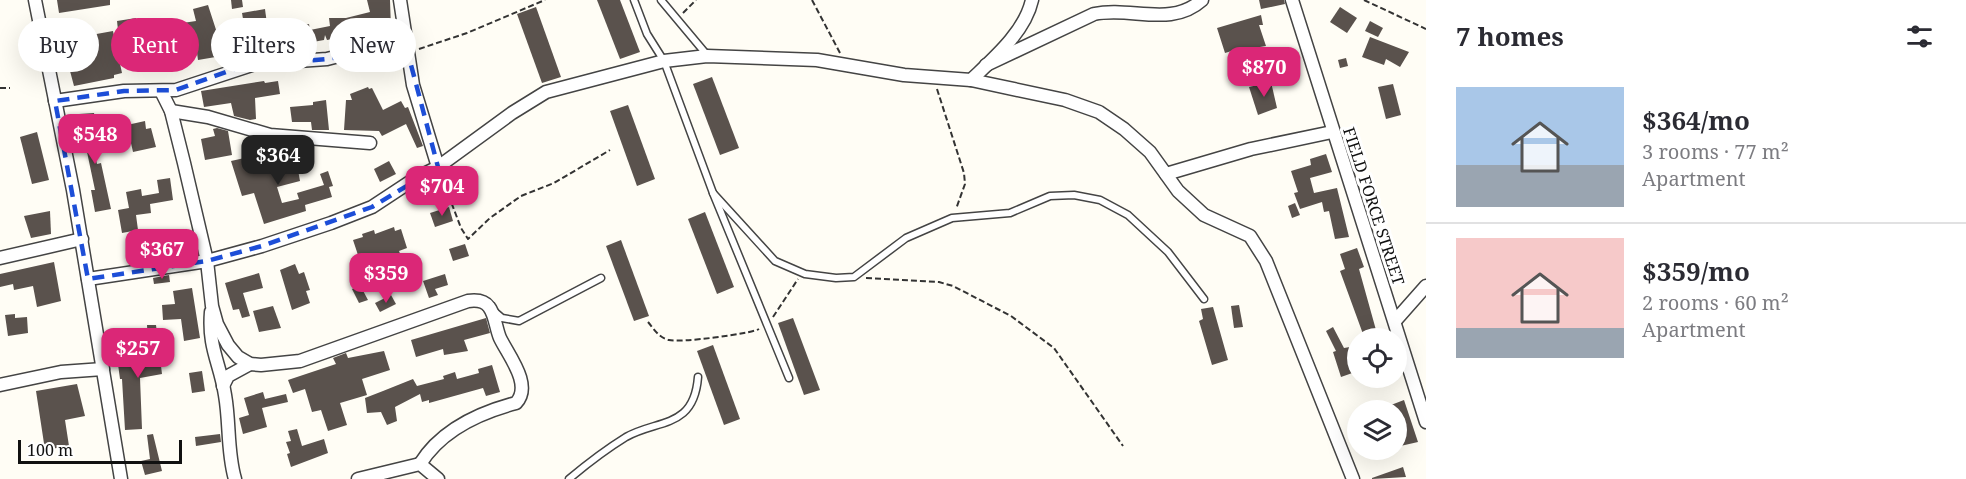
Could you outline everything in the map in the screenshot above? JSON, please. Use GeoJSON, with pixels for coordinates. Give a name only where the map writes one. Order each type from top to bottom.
{"type":"FeatureCollection","features":[{"type":"Feature","properties":{"kind":"street"},"geometry":{"type":"LineString","coordinates":[[35,0],[81,239],[121,479]]}},
{"type":"Feature","properties":{"kind":"street"},"geometry":{"type":"LineString","coordinates":[[400,0],[403,18]]}},
{"type":"Feature","properties":{"kind":"street"},"geometry":{"type":"LineString","coordinates":[[970,80],[1014,34],[1027,14],[1032,0]]}},
{"type":"Feature","properties":{"kind":"street"},"geometry":{"type":"LineString","coordinates":[[986,65],[1094,14],[1113,11],[1175,15],[1194,8],[1202,0]]}},
{"type":"Feature","properties":{"kind":"street","name":"FIELD FORCE STREET"},"geometry":{"type":"LineString","coordinates":[[1292,0],[1332,132],[1426,422]]}},
{"type":"Feature","properties":{"kind":"street"},"geometry":{"type":"LineString","coordinates":[[88,279],[207,261],[262,246],[372,207],[416,178],[438,167],[512,113],[546,92],[663,61],[707,56],[845,63],[904,75],[970,80],[1065,100],[1099,112],[1124,129],[1150,152],[1178,191],[1204,215],[1250,236],[1259,248],[1353,479]]}},
{"type":"Feature","properties":{"kind":"street"},"geometry":{"type":"LineString","coordinates":[[55,101],[124,91],[161,91],[194,86],[255,64],[329,58]]}},
{"type":"Feature","properties":{"kind":"street"},"geometry":{"type":"LineString","coordinates":[[412,72],[421,114],[438,167]]}},
{"type":"Feature","properties":{"kind":"street"},"geometry":{"type":"LineString","coordinates":[[161,91],[171,111],[207,261],[212,306],[217,324],[228,345],[238,357],[250,364],[279,365],[300,361],[468,301],[481,301],[490,307],[500,338],[516,365],[521,388],[519,399],[475,417],[453,430],[436,442],[420,464],[358,479]]}},
{"type":"Feature","properties":{"kind":"street"},"geometry":{"type":"LineString","coordinates":[[171,111],[208,117],[270,135],[370,142]]}},
{"type":"Feature","properties":{"kind":"street"},"geometry":{"type":"LineString","coordinates":[[1166,174],[1251,149],[1332,132]]}},
{"type":"Feature","properties":{"kind":"street"},"geometry":{"type":"LineString","coordinates":[[0,258],[81,239]]}},
{"type":"Feature","properties":{"kind":"street"},"geometry":{"type":"LineString","coordinates":[[1395,321],[1426,286]]}},
{"type":"Feature","properties":{"kind":"street"},"geometry":{"type":"LineString","coordinates":[[212,306],[209,333],[223,386],[235,479]]}},
{"type":"Feature","properties":{"kind":"street"},"geometry":{"type":"LineString","coordinates":[[223,386],[228,376],[250,364]]}},
{"type":"Feature","properties":{"kind":"street"},"geometry":{"type":"LineString","coordinates":[[0,385],[61,372],[103,369]]}},
{"type":"Feature","properties":{"kind":"street"},"geometry":{"type":"LineString","coordinates":[[420,464],[438,479]]}},
{"type":"Feature","properties":{"kind":"lane"},"geometry":{"type":"LineString","coordinates":[[634,0],[647,34],[663,61],[712,193],[789,378]]}},
{"type":"Feature","properties":{"kind":"lane"},"geometry":{"type":"LineString","coordinates":[[661,0],[707,56]]}},
{"type":"Feature","properties":{"kind":"lane"},"geometry":{"type":"LineString","coordinates":[[712,193],[769,256],[789,268],[836,278],[854,277],[906,238],[952,218],[1010,213],[1050,196],[1074,195],[1100,200],[1128,214],[1168,252],[1204,299]]}},
{"type":"Feature","properties":{"kind":"lane"},"geometry":{"type":"LineString","coordinates":[[490,307],[502,318],[519,321],[601,278]]}},
{"type":"Feature","properties":{"kind":"lane"},"geometry":{"type":"LineString","coordinates":[[569,479],[596,454],[626,437],[677,418],[690,404],[697,389],[698,377]]}},
{"type":"Feature","properties":{"kind":"path"},"geometry":{"type":"LineString","coordinates":[[416,47],[467,33],[545,0]]}},
{"type":"Feature","properties":{"kind":"path"},"geometry":{"type":"LineString","coordinates":[[676,20],[696,0]]}},
{"type":"Feature","properties":{"kind":"path"},"geometry":{"type":"LineString","coordinates":[[813,0],[845,63]]}},
{"type":"Feature","properties":{"kind":"path"},"geometry":{"type":"LineString","coordinates":[[1364,0],[1426,29]]}},
{"type":"Feature","properties":{"kind":"path"},"geometry":{"type":"LineString","coordinates":[[934,78],[965,180],[964,190],[952,218]]}},
{"type":"Feature","properties":{"kind":"path"},"geometry":{"type":"LineString","coordinates":[[0,88],[10,88]]}},
{"type":"Feature","properties":{"kind":"path"},"geometry":{"type":"LineString","coordinates":[[438,167],[460,228],[468,239],[490,218],[522,196],[554,183],[610,150]]}},
{"type":"Feature","properties":{"kind":"path"},"geometry":{"type":"LineString","coordinates":[[648,322],[660,336],[681,342],[752,333],[767,325],[788,291],[805,273]]}},
{"type":"Feature","properties":{"kind":"path"},"geometry":{"type":"LineString","coordinates":[[854,277],[897,282],[939,282],[953,286],[1011,316],[1054,348],[1070,368],[1086,397],[1123,446]]}},
{"type":"Feature","properties":{"kind":"highlighted area"},"geometry":{"type":"Polygon","coordinates":[[[406,46],[438,167],[372,207],[262,246],[207,261],[88,279],[55,101],[124,91],[176,90],[240,67],[327,59],[406,46]]]}},
{"type":"Feature","properties":{"kind":"building"},"geometry":{"type":"Polygon","coordinates":[[[57,0],[110,0],[110,5],[59,13],[57,0]]]}},
{"type":"Feature","properties":{"kind":"building"},"geometry":{"type":"Polygon","coordinates":[[[231,0],[242,0],[243,7],[232,9],[231,0]]]}},
{"type":"Feature","properties":{"kind":"building"},"geometry":{"type":"Polygon","coordinates":[[[367,0],[390,0],[391,18],[346,18],[370,12],[367,0]]]}},
{"type":"Feature","properties":{"kind":"building"},"geometry":{"type":"Polygon","coordinates":[[[597,0],[620,0],[640,52],[620,59],[597,0]]]}},
{"type":"Feature","properties":{"kind":"building"},"geometry":{"type":"Polygon","coordinates":[[[1259,0],[1284,0],[1285,4],[1261,9],[1259,0]]]}},
{"type":"Feature","properties":{"kind":"building"},"geometry":{"type":"Polygon","coordinates":[[[208,5],[212,18],[211,58],[199,60],[199,18],[195,18],[193,9],[208,5]]]}},
{"type":"Feature","properties":{"kind":"building"},"geometry":{"type":"Polygon","coordinates":[[[536,7],[561,77],[542,83],[517,14],[536,7]]]}},
{"type":"Feature","properties":{"kind":"building"},"geometry":{"type":"Polygon","coordinates":[[[1340,7],[1357,18],[1347,33],[1330,22],[1340,7]]]}},
{"type":"Feature","properties":{"kind":"building"},"geometry":{"type":"Polygon","coordinates":[[[265,9],[266,18],[243,18],[242,13],[265,9]]]}},
{"type":"Feature","properties":{"kind":"building"},"geometry":{"type":"Polygon","coordinates":[[[1261,15],[1263,25],[1259,25],[1266,46],[1260,47],[1264,58],[1241,67],[1235,50],[1225,53],[1217,28],[1261,15]]]}},
{"type":"Feature","properties":{"kind":"building"},"geometry":{"type":"Polygon","coordinates":[[[1370,21],[1383,28],[1378,37],[1365,31],[1370,21]]]}},
{"type":"Feature","properties":{"kind":"building"},"geometry":{"type":"Polygon","coordinates":[[[329,26],[329,40],[325,35],[324,40],[317,41],[317,29],[329,26]]]}},
{"type":"Feature","properties":{"kind":"building"},"geometry":{"type":"Polygon","coordinates":[[[111,31],[111,72],[122,73],[114,75],[114,78],[74,86],[70,72],[99,72],[99,34],[111,31]]]}},
{"type":"Feature","properties":{"kind":"building"},"geometry":{"type":"Polygon","coordinates":[[[1370,37],[1409,52],[1400,67],[1386,59],[1384,65],[1362,57],[1370,37]]]}},
{"type":"Feature","properties":{"kind":"building"},"geometry":{"type":"Polygon","coordinates":[[[1346,58],[1348,66],[1340,68],[1338,60],[1346,58]]]}},
{"type":"Feature","properties":{"kind":"building"},"geometry":{"type":"Polygon","coordinates":[[[712,77],[739,148],[720,155],[693,84],[712,77]]]}},
{"type":"Feature","properties":{"kind":"building"},"geometry":{"type":"Polygon","coordinates":[[[264,81],[265,83],[278,81],[280,94],[255,98],[256,119],[250,120],[234,116],[231,103],[204,107],[201,91],[264,81]]]}},
{"type":"Feature","properties":{"kind":"building"},"geometry":{"type":"Polygon","coordinates":[[[1271,82],[1277,108],[1258,115],[1249,87],[1271,82]]]}},
{"type":"Feature","properties":{"kind":"building"},"geometry":{"type":"Polygon","coordinates":[[[1393,84],[1401,115],[1386,119],[1378,87],[1393,84]]]}},
{"type":"Feature","properties":{"kind":"building"},"geometry":{"type":"Polygon","coordinates":[[[368,87],[372,88],[383,110],[401,101],[405,108],[408,107],[423,146],[417,148],[406,124],[382,136],[379,131],[344,130],[346,100],[352,100],[350,94],[368,87]]]}},
{"type":"Feature","properties":{"kind":"building"},"geometry":{"type":"Polygon","coordinates":[[[326,100],[329,130],[312,130],[311,122],[292,122],[290,107],[313,105],[313,102],[326,100]]]}},
{"type":"Feature","properties":{"kind":"building"},"geometry":{"type":"Polygon","coordinates":[[[628,105],[655,179],[637,186],[610,111],[628,105]]]}},
{"type":"Feature","properties":{"kind":"building"},"geometry":{"type":"Polygon","coordinates":[[[94,113],[97,131],[90,132],[97,164],[101,163],[111,209],[95,212],[91,190],[95,190],[79,114],[94,113]]]}},
{"type":"Feature","properties":{"kind":"building"},"geometry":{"type":"Polygon","coordinates":[[[145,121],[146,129],[151,128],[156,147],[133,152],[127,125],[145,121]]]}},
{"type":"Feature","properties":{"kind":"building"},"geometry":{"type":"Polygon","coordinates":[[[213,129],[228,131],[232,155],[205,160],[201,139],[215,136],[213,129]]]}},
{"type":"Feature","properties":{"kind":"building"},"geometry":{"type":"Polygon","coordinates":[[[37,132],[49,180],[32,184],[20,137],[37,132]]]}},
{"type":"Feature","properties":{"kind":"building"},"geometry":{"type":"Polygon","coordinates":[[[294,148],[300,181],[277,187],[282,203],[299,199],[297,193],[324,185],[320,174],[328,171],[333,186],[329,187],[332,197],[305,205],[306,211],[264,224],[254,193],[242,196],[231,161],[249,157],[253,174],[275,167],[271,152],[294,148]]]}},
{"type":"Feature","properties":{"kind":"building"},"geometry":{"type":"Polygon","coordinates":[[[1326,154],[1332,172],[1310,178],[1314,193],[1337,188],[1349,237],[1335,239],[1329,211],[1324,212],[1322,202],[1300,209],[1294,193],[1298,192],[1291,171],[1311,165],[1310,159],[1326,154]]]}},
{"type":"Feature","properties":{"kind":"building"},"geometry":{"type":"Polygon","coordinates":[[[389,161],[396,174],[380,182],[374,169],[389,161]]]}},
{"type":"Feature","properties":{"kind":"building"},"geometry":{"type":"Polygon","coordinates":[[[170,178],[173,200],[150,204],[151,213],[136,215],[138,230],[122,233],[118,210],[129,208],[126,192],[141,189],[142,196],[159,193],[157,180],[170,178]]]}},
{"type":"Feature","properties":{"kind":"building"},"geometry":{"type":"Polygon","coordinates":[[[1295,203],[1300,215],[1292,218],[1288,206],[1295,203]]]}},
{"type":"Feature","properties":{"kind":"building"},"geometry":{"type":"Polygon","coordinates":[[[449,207],[453,221],[435,227],[430,213],[449,207]]]}},
{"type":"Feature","properties":{"kind":"building"},"geometry":{"type":"Polygon","coordinates":[[[50,211],[51,234],[31,238],[24,216],[50,211]]]}},
{"type":"Feature","properties":{"kind":"building"},"geometry":{"type":"Polygon","coordinates":[[[705,212],[734,287],[717,294],[688,219],[705,212]]]}},
{"type":"Feature","properties":{"kind":"building"},"geometry":{"type":"Polygon","coordinates":[[[394,227],[395,231],[401,229],[407,248],[399,251],[403,261],[384,267],[387,275],[367,282],[353,240],[374,230],[375,234],[394,227]]]}},
{"type":"Feature","properties":{"kind":"building"},"geometry":{"type":"Polygon","coordinates":[[[621,240],[649,316],[634,321],[606,246],[621,240]]]}},
{"type":"Feature","properties":{"kind":"building"},"geometry":{"type":"Polygon","coordinates":[[[152,241],[154,256],[146,257],[144,242],[152,241]]]}},
{"type":"Feature","properties":{"kind":"building"},"geometry":{"type":"Polygon","coordinates":[[[465,244],[469,256],[453,261],[449,249],[465,244]]]}},
{"type":"Feature","properties":{"kind":"building"},"geometry":{"type":"Polygon","coordinates":[[[1357,248],[1364,267],[1359,269],[1375,328],[1361,328],[1340,271],[1345,269],[1340,254],[1357,248]]]}},
{"type":"Feature","properties":{"kind":"building"},"geometry":{"type":"Polygon","coordinates":[[[54,262],[61,301],[37,307],[33,286],[14,290],[13,284],[0,287],[0,274],[54,262]]]}},
{"type":"Feature","properties":{"kind":"building"},"geometry":{"type":"Polygon","coordinates":[[[295,264],[299,274],[304,272],[310,290],[306,291],[310,303],[292,310],[280,270],[295,264]]]}},
{"type":"Feature","properties":{"kind":"building"},"geometry":{"type":"Polygon","coordinates":[[[259,273],[263,288],[243,293],[250,316],[242,318],[239,309],[233,310],[225,283],[259,273]]]}},
{"type":"Feature","properties":{"kind":"building"},"geometry":{"type":"Polygon","coordinates":[[[445,274],[448,285],[435,289],[438,295],[429,298],[423,281],[445,274]]]}},
{"type":"Feature","properties":{"kind":"building"},"geometry":{"type":"Polygon","coordinates":[[[169,275],[170,282],[154,284],[153,278],[169,275]]]}},
{"type":"Feature","properties":{"kind":"building"},"geometry":{"type":"Polygon","coordinates":[[[360,285],[368,300],[359,303],[352,289],[360,285]]]}},
{"type":"Feature","properties":{"kind":"building"},"geometry":{"type":"Polygon","coordinates":[[[192,288],[200,338],[184,341],[181,319],[163,320],[162,305],[175,304],[173,291],[192,288]]]}},
{"type":"Feature","properties":{"kind":"building"},"geometry":{"type":"Polygon","coordinates":[[[391,295],[396,304],[380,312],[375,303],[391,295]]]}},
{"type":"Feature","properties":{"kind":"building"},"geometry":{"type":"Polygon","coordinates":[[[1239,305],[1243,327],[1234,328],[1231,306],[1239,305]]]}},
{"type":"Feature","properties":{"kind":"building"},"geometry":{"type":"Polygon","coordinates":[[[273,306],[281,328],[259,332],[253,311],[273,306]]]}},
{"type":"Feature","properties":{"kind":"building"},"geometry":{"type":"Polygon","coordinates":[[[1213,307],[1228,360],[1212,365],[1199,321],[1203,319],[1201,309],[1213,307]]]}},
{"type":"Feature","properties":{"kind":"building"},"geometry":{"type":"Polygon","coordinates":[[[15,314],[15,318],[27,317],[28,333],[8,336],[5,315],[15,314]]]}},
{"type":"Feature","properties":{"kind":"building"},"geometry":{"type":"Polygon","coordinates":[[[486,318],[490,333],[464,340],[468,351],[444,355],[443,349],[416,357],[411,340],[486,318]]]}},
{"type":"Feature","properties":{"kind":"building"},"geometry":{"type":"Polygon","coordinates":[[[793,318],[820,390],[804,395],[778,323],[793,318]]]}},
{"type":"Feature","properties":{"kind":"building"},"geometry":{"type":"Polygon","coordinates":[[[147,325],[156,325],[162,374],[140,378],[142,429],[125,430],[122,379],[120,379],[117,357],[131,355],[132,362],[149,360],[147,325]]]}},
{"type":"Feature","properties":{"kind":"building"},"geometry":{"type":"Polygon","coordinates":[[[1333,327],[1344,348],[1347,348],[1347,375],[1341,377],[1333,352],[1336,351],[1326,331],[1333,327]]]}},
{"type":"Feature","properties":{"kind":"building"},"geometry":{"type":"Polygon","coordinates":[[[713,345],[740,419],[724,425],[697,351],[713,345]]]}},
{"type":"Feature","properties":{"kind":"building"},"geometry":{"type":"Polygon","coordinates":[[[384,351],[390,370],[362,379],[367,395],[340,403],[347,425],[328,431],[321,410],[312,412],[305,389],[293,393],[288,380],[336,364],[333,358],[346,353],[348,358],[384,351]]]}},
{"type":"Feature","properties":{"kind":"building"},"geometry":{"type":"Polygon","coordinates":[[[492,365],[500,392],[486,396],[483,388],[429,403],[429,400],[422,402],[420,394],[395,407],[397,421],[387,425],[381,412],[367,413],[365,398],[413,379],[417,386],[444,379],[443,376],[455,372],[457,379],[479,373],[478,369],[492,365]]]}},
{"type":"Feature","properties":{"kind":"building"},"geometry":{"type":"Polygon","coordinates":[[[202,371],[205,391],[192,393],[189,373],[202,371]]]}},
{"type":"Feature","properties":{"kind":"building"},"geometry":{"type":"Polygon","coordinates":[[[77,384],[85,416],[65,420],[69,446],[45,450],[36,391],[77,384]]]}},
{"type":"Feature","properties":{"kind":"building"},"geometry":{"type":"Polygon","coordinates":[[[263,392],[265,399],[286,394],[288,402],[262,408],[267,427],[243,434],[239,418],[249,415],[244,398],[263,392]]]}},
{"type":"Feature","properties":{"kind":"building"},"geometry":{"type":"Polygon","coordinates":[[[1407,409],[1418,442],[1407,444],[1407,409]]]}},
{"type":"Feature","properties":{"kind":"building"},"geometry":{"type":"Polygon","coordinates":[[[297,429],[302,446],[324,439],[328,453],[291,467],[286,442],[291,441],[288,431],[297,429]]]}},
{"type":"Feature","properties":{"kind":"building"},"geometry":{"type":"Polygon","coordinates":[[[153,434],[162,471],[145,475],[141,461],[150,459],[147,435],[153,434]]]}},
{"type":"Feature","properties":{"kind":"building"},"geometry":{"type":"Polygon","coordinates":[[[220,434],[221,442],[196,446],[195,437],[220,434]]]}},
{"type":"Feature","properties":{"kind":"building"},"geometry":{"type":"Polygon","coordinates":[[[1403,467],[1406,477],[1372,479],[1372,478],[1403,467]]]}}]}
